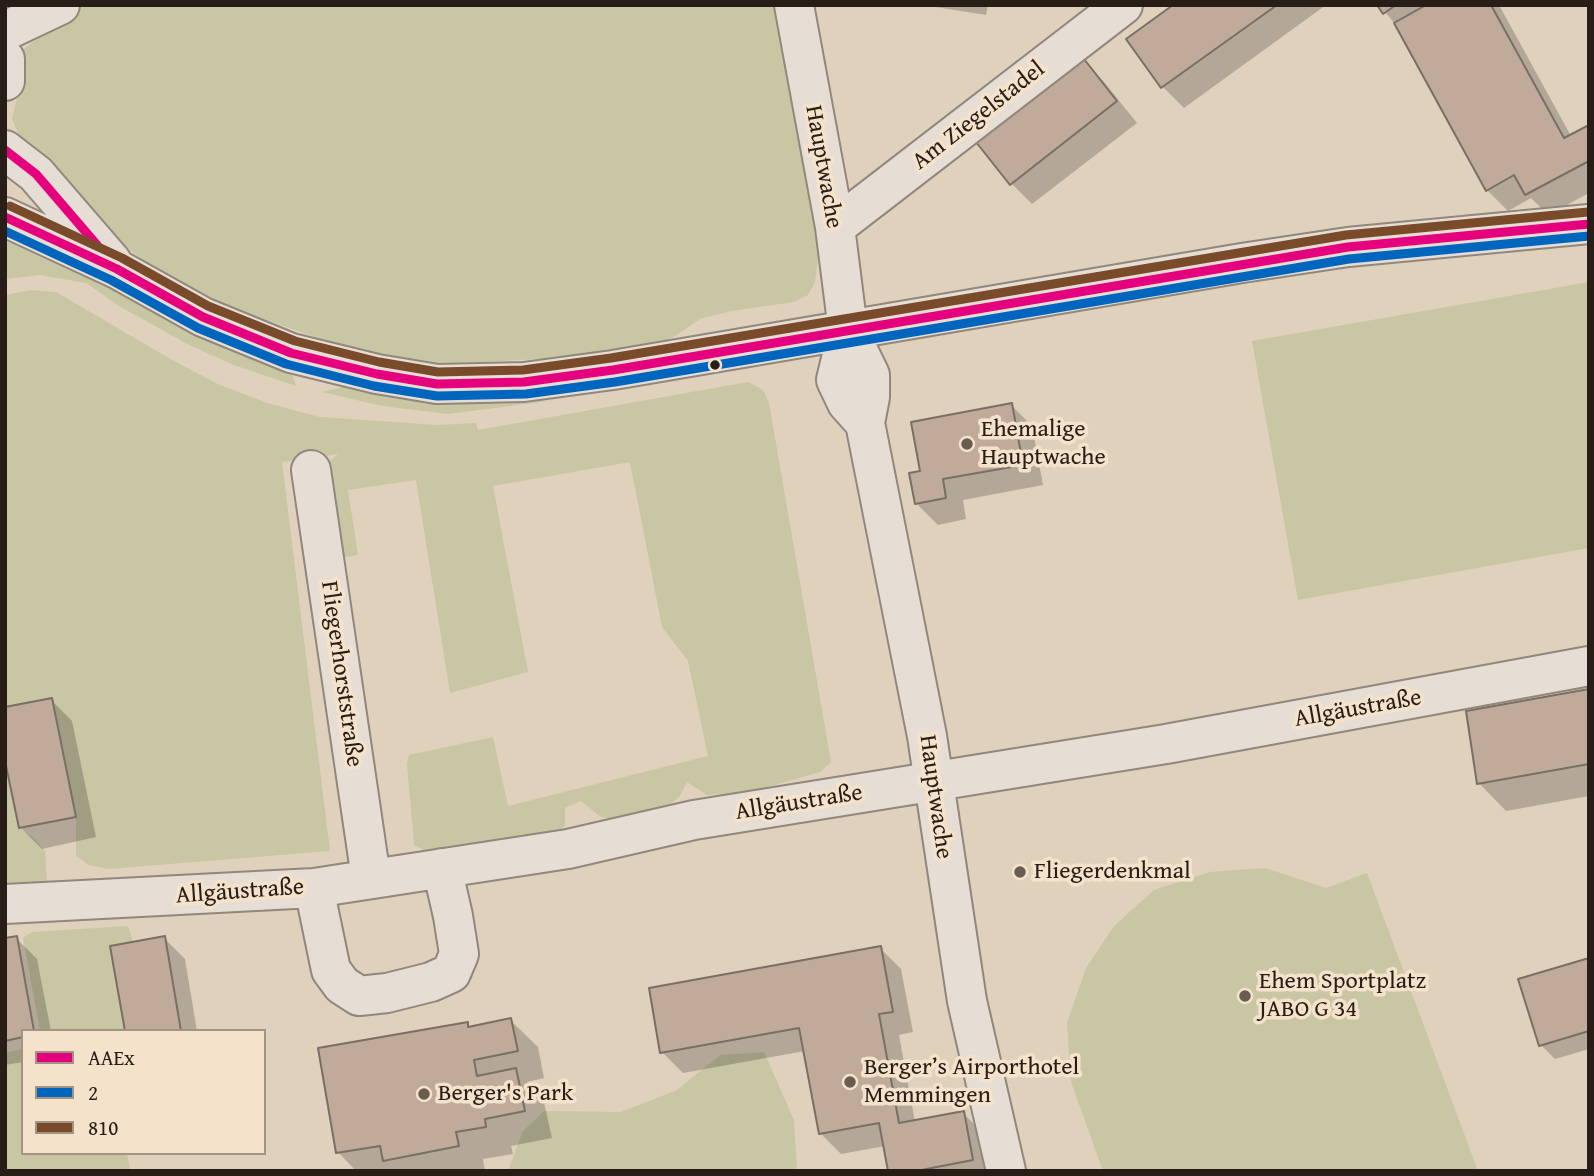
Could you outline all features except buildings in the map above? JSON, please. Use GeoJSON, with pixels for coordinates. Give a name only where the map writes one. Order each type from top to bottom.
{"type":"FeatureCollection","features":[{"type":"Feature","properties":{"kind":"street"},"geometry":{"type":"LineString","coordinates":[[5,31],[60,5]]}},
{"type":"Feature","properties":{"kind":"street","name":"Hauptwache"},"geometry":{"type":"LineString","coordinates":[[794,5],[835,227],[848,330],[870,375],[870,397],[865,423],[927,736],[967,1001],[1006,1171]]}},
{"type":"Feature","properties":{"kind":"street","name":"Am Ziegelstadel"},"geometry":{"type":"LineString","coordinates":[[835,227],[1123,5]]}},
{"type":"Feature","properties":{"kind":"street"},"geometry":{"type":"LineString","coordinates":[[5,59],[5,81]]}},
{"type":"Feature","properties":{"kind":"street"},"geometry":{"type":"LineString","coordinates":[[5,150],[36,174],[117,269]]}},
{"type":"Feature","properties":{"kind":"street"},"geometry":{"type":"LineString","coordinates":[[5,218],[117,269],[203,317],[291,353],[377,374],[437,384],[524,382],[613,370],[1164,275],[1348,247],[1589,224]]}},
{"type":"Feature","properties":{"kind":"street","name":"Fliegerhorststraße"},"geometry":{"type":"LineString","coordinates":[[311,470],[371,878]]}},
{"type":"Feature","properties":{"kind":"street","name":"Allgäustraße"},"geometry":{"type":"LineString","coordinates":[[5,904],[314,888],[568,849],[694,820],[1166,744],[1589,666]]}},
{"type":"Feature","properties":{"kind":"street"},"geometry":{"type":"LineString","coordinates":[[314,888],[331,970],[342,985],[359,996],[387,993],[431,982],[451,973],[459,954],[442,868]]}},
{"type":"Feature","properties":{"kind":"shaded area"},"geometry":{"type":"Polygon","coordinates":[[[80,5],[779,5],[820,242],[815,282],[808,295],[794,302],[731,311],[700,319],[672,338],[654,344],[559,358],[423,365],[367,355],[220,304],[157,271],[107,232],[20,137],[12,119],[19,90],[20,52],[80,5]]]}},
{"type":"Feature","properties":{"kind":"shaded area"},"geometry":{"type":"Polygon","coordinates":[[[5,229],[291,372],[296,386],[234,365],[189,345],[119,306],[86,283],[40,275],[5,279],[5,229]]]}},
{"type":"Feature","properties":{"kind":"shaded area"},"geometry":{"type":"Polygon","coordinates":[[[1589,282],[1589,548],[1298,600],[1252,341],[1589,282]]]}},
{"type":"Feature","properties":{"kind":"shaded area"},"geometry":{"type":"Polygon","coordinates":[[[31,290],[56,292],[218,384],[267,403],[320,417],[437,425],[476,423],[478,430],[748,382],[763,390],[769,403],[831,762],[820,772],[750,792],[707,795],[687,782],[680,796],[664,810],[631,822],[601,817],[581,801],[565,808],[565,826],[539,843],[424,850],[414,845],[407,764],[409,755],[493,737],[508,806],[708,756],[688,661],[662,627],[630,462],[493,486],[528,672],[450,693],[416,480],[348,490],[358,555],[345,557],[334,552],[323,474],[329,462],[338,454],[282,462],[330,851],[108,869],[89,865],[76,856],[76,817],[52,698],[5,707],[5,295],[31,290]]]}},
{"type":"Feature","properties":{"kind":"shaded area"},"geometry":{"type":"Polygon","coordinates":[[[352,385],[456,401],[502,404],[557,400],[448,414],[382,406],[322,392],[352,385]]]}},
{"type":"Feature","properties":{"kind":"shaded area"},"geometry":{"type":"Polygon","coordinates":[[[5,761],[19,828],[33,837],[45,851],[47,882],[26,890],[5,890],[5,761]]]}},
{"type":"Feature","properties":{"kind":"shaded area","name":"Ehem Sportplatz JABO G 34"},"geometry":{"type":"Polygon","coordinates":[[[1265,868],[1326,888],[1367,873],[1478,1171],[1103,1171],[1071,1082],[1067,1023],[1086,968],[1114,926],[1154,890],[1210,872],[1265,868]]]}},
{"type":"Feature","properties":{"kind":"shaded area"},"geometry":{"type":"Polygon","coordinates":[[[128,926],[133,942],[110,946],[125,1029],[40,1029],[23,938],[32,932],[128,926]]]}},
{"type":"Feature","properties":{"kind":"shaded area"},"geometry":{"type":"Polygon","coordinates":[[[21,1049],[21,1155],[127,1155],[130,1171],[5,1171],[5,1053],[21,1049]]]}},
{"type":"Feature","properties":{"kind":"shaded area"},"geometry":{"type":"Polygon","coordinates":[[[764,1052],[794,1120],[797,1171],[508,1171],[523,1131],[544,1111],[621,1112],[677,1090],[720,1055],[764,1052]]]}},
{"type":"Feature","properties":{"kind":"transit line","name":"AAEx"},"geometry":{"type":"LineString","coordinates":[[5,150],[36,174],[97,245]]}},
{"type":"Feature","properties":{"kind":"transit line","name":"810"},"geometry":{"type":"LineString","coordinates":[[10,206],[122,258],[208,306],[295,341],[379,362],[438,372],[523,370],[611,358],[1346,235],[1588,212]]}},
{"type":"Feature","properties":{"kind":"transit line","name":"AAEx"},"geometry":{"type":"LineString","coordinates":[[5,217],[117,269],[203,317],[291,353],[377,374],[437,384],[524,382],[613,370],[1348,247],[1589,224]]}},
{"type":"Feature","properties":{"kind":"transit line","name":"2"},"geometry":{"type":"LineString","coordinates":[[5,231],[111,280],[198,328],[286,364],[374,386],[437,396],[526,394],[615,382],[1349,259],[1589,236]]}},
{"type":"Feature","properties":{"kind":"place","name":"Ehemalige Hauptwache"},"geometry":{"type":"Point","coordinates":[967,444]}},
{"type":"Feature","properties":{"kind":"place","name":"Fliegerdenkmal"},"geometry":{"type":"Point","coordinates":[1020,872]}},
{"type":"Feature","properties":{"kind":"place","name":"Ehem Sportplatz JABO G 34"},"geometry":{"type":"Point","coordinates":[1245,996]}},
{"type":"Feature","properties":{"kind":"place","name":"Berger’s Airporthotel Memmingen"},"geometry":{"type":"Point","coordinates":[850,1082]}},
{"type":"Feature","properties":{"kind":"place","name":"Berger's Park"},"geometry":{"type":"Point","coordinates":[424,1094]}}]}
